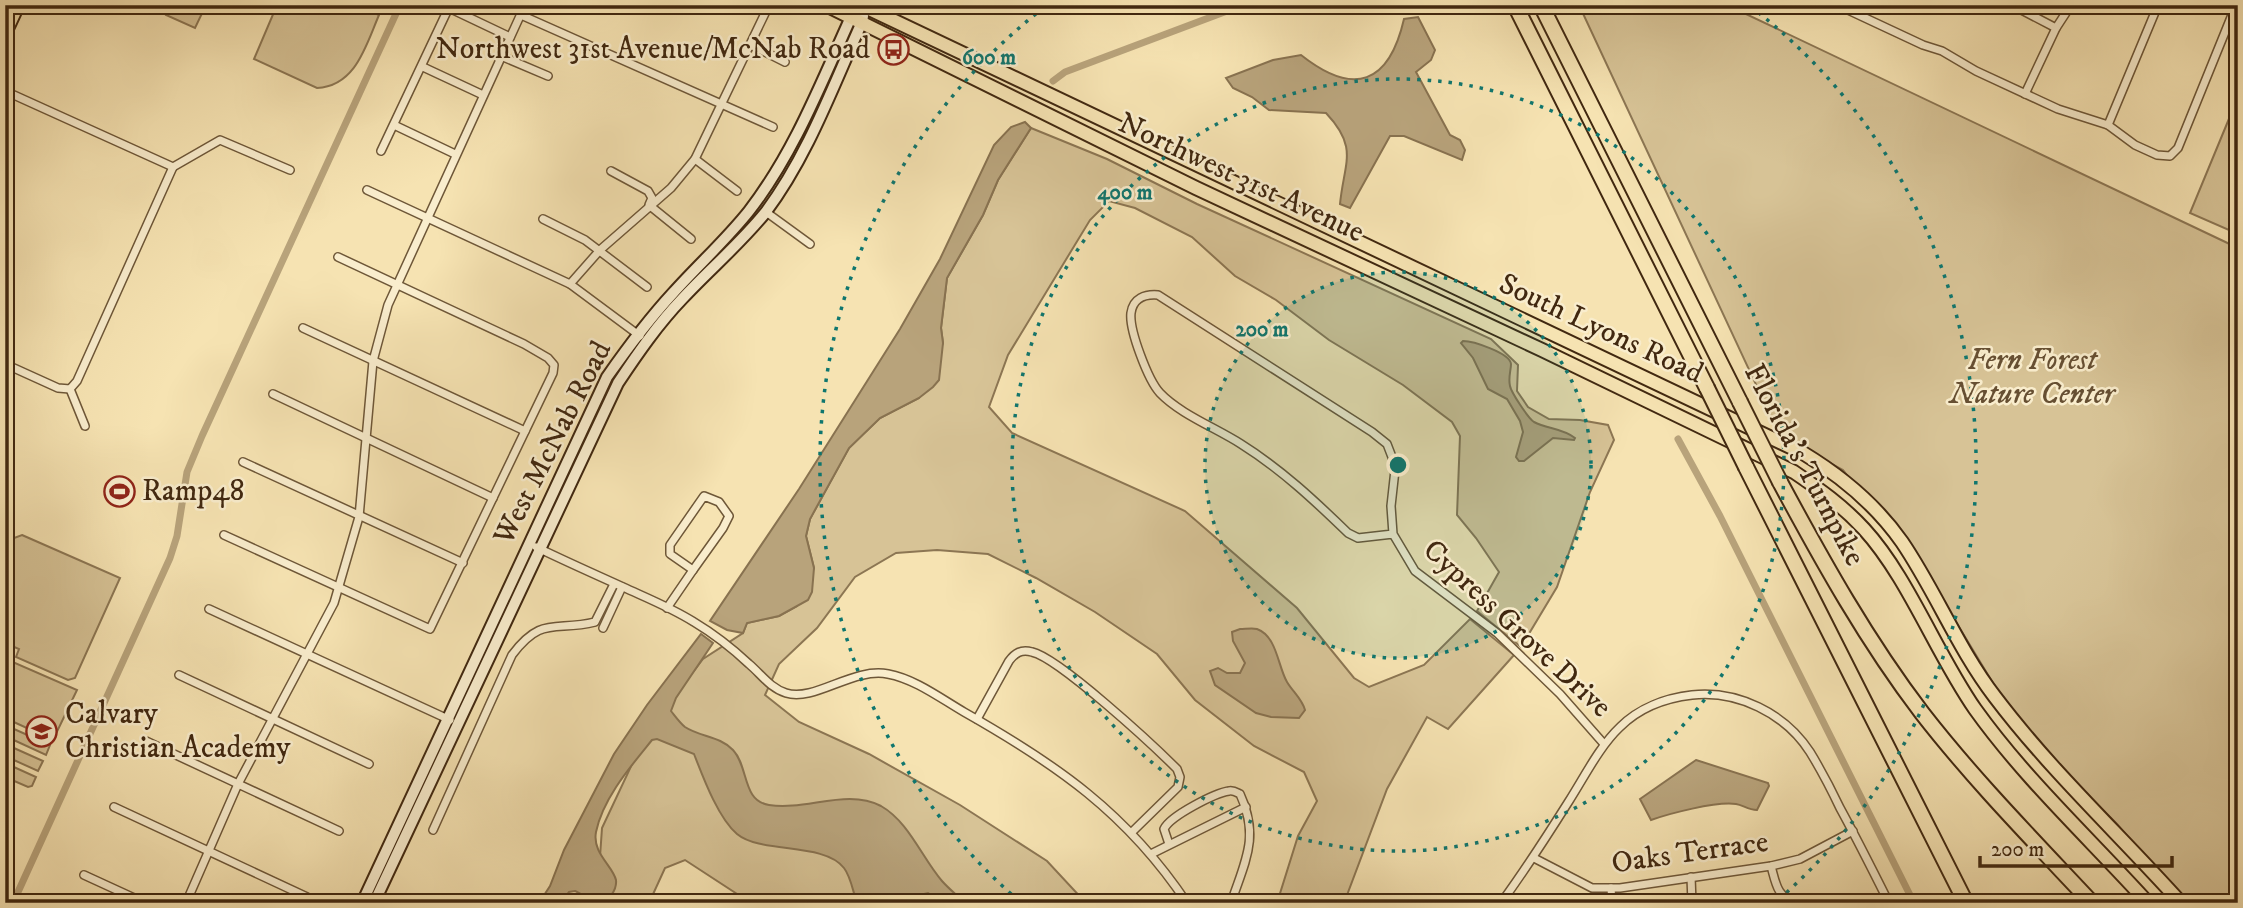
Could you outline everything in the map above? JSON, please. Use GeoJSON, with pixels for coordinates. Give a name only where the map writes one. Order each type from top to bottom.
{"type":"FeatureCollection","features":[{"type":"Feature","properties":{"kind":"highway","name":"Florida's Turnpike"},"geometry":{"type":"LineString","coordinates":[[1515,5],[1966,903]]}},
{"type":"Feature","properties":{"kind":"highway","name":"Florida's Turnpike"},"geometry":{"type":"LineString","coordinates":[[1541,5],[1820,557],[1922,712],[1962,761],[2092,903]]}},
{"type":"Feature","properties":{"kind":"main road"},"geometry":{"type":"LineString","coordinates":[[5,33],[18,5]]}},
{"type":"Feature","properties":{"kind":"main road","name":"Northwest 31st Avenue"},"geometry":{"type":"LineString","coordinates":[[826,5],[1203,191],[1636,396]]}},
{"type":"Feature","properties":{"kind":"main road","name":"West McNab Road"},"geometry":{"type":"LineString","coordinates":[[641,337],[740,242],[766,212],[795,166],[862,6]]}},
{"type":"Feature","properties":{"kind":"main road","name":"South Lyons Road"},"geometry":{"type":"LineString","coordinates":[[862,6],[1803,453],[1827,468],[1862,497],[1902,543],[1966,656],[2034,747],[2180,903]]}},
{"type":"Feature","properties":{"kind":"main road","name":"West McNab Road"},"geometry":{"type":"LineString","coordinates":[[374,903],[453,721],[534,546],[641,337],[675,290],[730,234],[769,183],[857,20]]}},
{"type":"Feature","properties":{"kind":"main road"},"geometry":{"type":"LineString","coordinates":[[1388,277],[1395,260]]}},
{"type":"Feature","properties":{"kind":"main road","name":"South Lyons Road"},"geometry":{"type":"LineString","coordinates":[[1636,396],[1794,472],[1828,495],[1865,530],[1891,565],[1975,709],[2018,763],[2148,903]]}},
{"type":"Feature","properties":{"kind":"main road","name":"West McNab Road"},"geometry":{"type":"LineString","coordinates":[[362,903],[453,721]]}},
{"type":"Feature","properties":{"kind":"street"},"geometry":{"type":"LineString","coordinates":[[186,903],[238,783],[339,589],[359,517],[373,361],[396,285],[525,5]]}},
{"type":"Feature","properties":{"kind":"street"},"geometry":{"type":"LineString","coordinates":[[570,284],[600,250],[671,188],[695,159],[769,5]]}},
{"type":"Feature","properties":{"kind":"street"},"geometry":{"type":"LineString","coordinates":[[1842,5],[2058,109],[2108,125],[2135,145],[2157,155],[2170,156],[2178,148],[2236,5]]}},
{"type":"Feature","properties":{"kind":"street"},"geometry":{"type":"LineString","coordinates":[[2012,5],[2056,28]]}},
{"type":"Feature","properties":{"kind":"street"},"geometry":{"type":"LineString","coordinates":[[2025,94],[2056,28],[2071,5]]}},
{"type":"Feature","properties":{"kind":"street"},"geometry":{"type":"LineString","coordinates":[[2108,125],[2158,5]]}},
{"type":"Feature","properties":{"kind":"street"},"geometry":{"type":"LineString","coordinates":[[382,151],[450,6],[510,37]]}},
{"type":"Feature","properties":{"kind":"street"},"geometry":{"type":"LineString","coordinates":[[521,15],[773,127]]}},
{"type":"Feature","properties":{"kind":"street"},"geometry":{"type":"LineString","coordinates":[[751,45],[785,62]]}},
{"type":"Feature","properties":{"kind":"street"},"geometry":{"type":"LineString","coordinates":[[501,56],[548,76]]}},
{"type":"Feature","properties":{"kind":"street"},"geometry":{"type":"LineString","coordinates":[[423,66],[483,95]]}},
{"type":"Feature","properties":{"kind":"street"},"geometry":{"type":"LineString","coordinates":[[5,92],[173,167]]}},
{"type":"Feature","properties":{"kind":"street"},"geometry":{"type":"LineString","coordinates":[[394,125],[455,153]]}},
{"type":"Feature","properties":{"kind":"street"},"geometry":{"type":"LineString","coordinates":[[5,364],[58,388],[70,388],[77,381],[173,167],[220,141],[290,170]]}},
{"type":"Feature","properties":{"kind":"street"},"geometry":{"type":"LineString","coordinates":[[695,159],[737,191]]}},
{"type":"Feature","properties":{"kind":"street"},"geometry":{"type":"LineString","coordinates":[[611,171],[648,191],[652,198],[649,205]]}},
{"type":"Feature","properties":{"kind":"street"},"geometry":{"type":"LineString","coordinates":[[367,190],[570,284],[641,337]]}},
{"type":"Feature","properties":{"kind":"street"},"geometry":{"type":"LineString","coordinates":[[649,205],[691,239]]}},
{"type":"Feature","properties":{"kind":"street"},"geometry":{"type":"LineString","coordinates":[[766,212],[810,244]]}},
{"type":"Feature","properties":{"kind":"street"},"geometry":{"type":"LineString","coordinates":[[543,219],[585,240],[647,287]]}},
{"type":"Feature","properties":{"kind":"street"},"geometry":{"type":"LineString","coordinates":[[223,535],[430,629],[552,373],[554,365],[548,358],[524,344],[338,257]]}},
{"type":"Feature","properties":{"kind":"street","name":"Cypress Grove Drive"},"geometry":{"type":"LineString","coordinates":[[1393,534],[1358,538],[1348,533],[1283,473],[1172,403],[1158,391],[1148,375],[1132,324],[1134,303],[1142,296],[1158,295],[1373,432],[1387,444],[1395,470],[1391,506],[1393,534],[1415,571],[1497,633],[1560,694],[1605,744]]}},
{"type":"Feature","properties":{"kind":"street"},"geometry":{"type":"LineString","coordinates":[[303,328],[525,431]]}},
{"type":"Feature","properties":{"kind":"street"},"geometry":{"type":"LineString","coordinates":[[70,388],[85,426]]}},
{"type":"Feature","properties":{"kind":"street"},"geometry":{"type":"LineString","coordinates":[[273,394],[493,498]]}},
{"type":"Feature","properties":{"kind":"street"},"geometry":{"type":"LineString","coordinates":[[243,462],[463,563]]}},
{"type":"Feature","properties":{"kind":"street"},"geometry":{"type":"LineString","coordinates":[[667,607],[723,528],[729,516],[719,502],[704,496],[670,545],[670,554],[693,570]]}},
{"type":"Feature","properties":{"kind":"street"},"geometry":{"type":"LineString","coordinates":[[534,546],[667,607],[708,630],[772,686],[784,693],[807,694],[858,676],[887,674],[917,685],[1027,749],[1086,791],[1132,832],[1187,903]]}},
{"type":"Feature","properties":{"kind":"street"},"geometry":{"type":"LineString","coordinates":[[433,830],[512,655],[523,640],[540,628],[595,622],[618,585]]}},
{"type":"Feature","properties":{"kind":"street"},"geometry":{"type":"LineString","coordinates":[[603,628],[618,585]]}},
{"type":"Feature","properties":{"kind":"street"},"geometry":{"type":"LineString","coordinates":[[209,608],[453,721]]}},
{"type":"Feature","properties":{"kind":"street"},"geometry":{"type":"LineString","coordinates":[[977,719],[1015,653],[1025,650],[1047,659],[1177,769],[1180,777],[1178,787],[1132,832]]}},
{"type":"Feature","properties":{"kind":"street"},"geometry":{"type":"LineString","coordinates":[[179,676],[369,764]]}},
{"type":"Feature","properties":{"kind":"street"},"geometry":{"type":"LineString","coordinates":[[1501,903],[1534,858],[1605,744],[1621,725],[1660,702],[1679,696],[1707,693],[1754,704],[1793,731],[1809,750],[1889,903]]}},
{"type":"Feature","properties":{"kind":"street"},"geometry":{"type":"LineString","coordinates":[[146,741],[339,831]]}},
{"type":"Feature","properties":{"kind":"street"},"geometry":{"type":"LineString","coordinates":[[1169,844],[1164,829],[1177,814],[1227,791],[1240,794],[1251,829],[1231,903]]}},
{"type":"Feature","properties":{"kind":"street"},"geometry":{"type":"LineString","coordinates":[[114,807],[307,897]]}},
{"type":"Feature","properties":{"kind":"street"},"geometry":{"type":"LineString","coordinates":[[1151,854],[1246,807]]}},
{"type":"Feature","properties":{"kind":"street","name":"Oaks Terrace"},"geometry":{"type":"LineString","coordinates":[[1534,858],[1592,888],[1611,888],[1771,866],[1800,859],[1853,831]]}},
{"type":"Feature","properties":{"kind":"street"},"geometry":{"type":"LineString","coordinates":[[1771,866],[1777,891],[1787,900],[1796,903]]}},
{"type":"Feature","properties":{"kind":"street"},"geometry":{"type":"LineString","coordinates":[[84,875],[145,903]]}},
{"type":"Feature","properties":{"kind":"street"},"geometry":{"type":"LineString","coordinates":[[1691,877],[1692,903]]}},
{"type":"Feature","properties":{"kind":"street"},"geometry":{"type":"LineString","coordinates":[[1611,888],[1612,903]]}},
{"type":"Feature","properties":{"kind":"green space"},"geometry":{"type":"Polygon","coordinates":[[[170,5],[206,5],[195,28],[166,15],[170,5]]]}},
{"type":"Feature","properties":{"kind":"green space"},"geometry":{"type":"Polygon","coordinates":[[[277,5],[357,5],[379,15],[364,51],[350,72],[330,86],[317,88],[254,59],[277,5]]]}},
{"type":"Feature","properties":{"kind":"green space","name":"Fern Forest Nature Center"},"geometry":{"type":"Polygon","coordinates":[[[1579,5],[1727,5],[2238,248],[2238,903],[2183,903],[2117,824],[2030,737],[1996,688],[1936,589],[1843,470],[1780,436],[1579,5]]]}},
{"type":"Feature","properties":{"kind":"green space"},"geometry":{"type":"Polygon","coordinates":[[[2238,97],[2238,234],[2190,213],[2238,97]]]}},
{"type":"Feature","properties":{"kind":"green space"},"geometry":{"type":"Polygon","coordinates":[[[1031,128],[1107,159],[1197,204],[1491,339],[1518,365],[1517,391],[1528,407],[1549,419],[1580,420],[1608,425],[1614,440],[1590,492],[1557,587],[1521,647],[1477,611],[1499,572],[1457,515],[1460,436],[1452,422],[1403,385],[1329,340],[1276,300],[1235,276],[1192,237],[1135,208],[1109,201],[1090,220],[1008,355],[989,407],[1012,433],[1185,511],[1297,608],[1354,678],[1369,687],[1424,665],[1470,619],[1514,655],[1448,729],[1427,717],[1387,789],[1344,903],[1277,903],[1298,836],[1317,801],[1304,772],[1254,746],[1195,700],[1157,654],[1095,612],[988,554],[937,550],[896,553],[855,577],[817,628],[779,664],[765,695],[799,722],[869,754],[960,805],[1047,861],[1086,903],[751,903],[685,860],[665,868],[649,903],[563,903],[567,895],[597,900],[602,828],[634,760],[674,697],[703,659],[743,633],[747,623],[779,616],[797,606],[814,568],[806,536],[810,519],[849,448],[880,418],[919,398],[943,343],[941,328],[947,278],[983,215],[998,180],[1031,128]]]}},
{"type":"Feature","properties":{"kind":"green space"},"geometry":{"type":"Polygon","coordinates":[[[22,535],[120,578],[75,678],[68,680],[16,657],[19,649],[5,643],[5,551],[8,551],[14,538],[22,535]]]}},
{"type":"Feature","properties":{"kind":"green space"},"geometry":{"type":"Polygon","coordinates":[[[5,650],[11,652],[8,660],[77,690],[53,740],[5,718],[5,650]]]}},
{"type":"Feature","properties":{"kind":"green space"},"geometry":{"type":"Polygon","coordinates":[[[5,725],[50,745],[46,755],[5,736],[5,725]]]}},
{"type":"Feature","properties":{"kind":"green space"},"geometry":{"type":"Polygon","coordinates":[[[5,744],[43,761],[38,771],[5,756],[5,744]]]}},
{"type":"Feature","properties":{"kind":"green space"},"geometry":{"type":"Polygon","coordinates":[[[5,763],[36,777],[32,786],[28,787],[5,777],[5,763]]]}},
{"type":"Feature","properties":{"kind":"shaded area"},"geometry":{"type":"Polygon","coordinates":[[[1418,17],[1435,50],[1431,60],[1416,72],[1450,135],[1460,140],[1465,150],[1462,160],[1404,136],[1390,136],[1350,208],[1340,204],[1346,146],[1343,136],[1326,113],[1269,110],[1252,97],[1233,88],[1226,78],[1273,60],[1301,55],[1337,76],[1353,79],[1367,77],[1379,70],[1389,58],[1404,19],[1418,17]]]}},
{"type":"Feature","properties":{"kind":"shaded area"},"geometry":{"type":"Polygon","coordinates":[[[1025,122],[1031,128],[998,180],[983,215],[947,278],[939,380],[919,398],[880,418],[849,448],[810,519],[806,536],[814,568],[812,592],[808,600],[779,616],[747,623],[743,633],[727,630],[710,621],[799,489],[900,329],[940,259],[994,145],[1011,127],[1025,122]]]}},
{"type":"Feature","properties":{"kind":"shaded area"},"geometry":{"type":"Polygon","coordinates":[[[1463,341],[1482,345],[1509,360],[1511,389],[1528,416],[1534,422],[1565,432],[1575,438],[1574,440],[1553,438],[1524,461],[1519,461],[1516,457],[1523,432],[1520,421],[1507,399],[1488,389],[1473,358],[1461,343],[1463,341]]]}},
{"type":"Feature","properties":{"kind":"shaded area"},"geometry":{"type":"Polygon","coordinates":[[[1257,629],[1269,638],[1287,682],[1304,706],[1305,710],[1299,718],[1271,717],[1256,713],[1215,685],[1210,671],[1218,668],[1227,673],[1240,673],[1245,663],[1233,641],[1232,632],[1257,629]]]}},
{"type":"Feature","properties":{"kind":"shaded area"},"geometry":{"type":"Polygon","coordinates":[[[701,634],[713,643],[676,698],[671,711],[681,724],[728,745],[742,765],[750,790],[760,802],[783,806],[854,799],[881,806],[900,821],[942,881],[965,903],[943,903],[928,893],[920,895],[913,903],[857,903],[844,868],[835,860],[808,851],[761,844],[737,834],[717,808],[694,754],[657,739],[652,740],[611,795],[596,832],[597,846],[616,880],[612,895],[606,901],[598,903],[575,891],[569,892],[561,903],[539,903],[550,886],[564,850],[614,754],[701,634]]]}},
{"type":"Feature","properties":{"kind":"shaded area"},"geometry":{"type":"Polygon","coordinates":[[[1696,760],[1768,783],[1757,810],[1736,804],[1717,804],[1651,820],[1640,799],[1696,760]]]}},
{"type":"Feature","properties":{"kind":"waterway"},"geometry":{"type":"LineString","coordinates":[[13,903],[170,558],[177,536],[187,472],[202,436],[400,5]]}},
{"type":"Feature","properties":{"kind":"waterway"},"geometry":{"type":"LineString","coordinates":[[1053,81],[1065,72],[1243,5]]}},
{"type":"Feature","properties":{"kind":"waterway"},"geometry":{"type":"LineString","coordinates":[[1678,439],[1720,516],[1914,903]]}},
{"type":"Feature","properties":{"kind":"place","name":"Northwest 31st Avenue/McNab Road"},"geometry":{"type":"Point","coordinates":[893,49]}},
{"type":"Feature","properties":{"kind":"place","name":"Ramp48"},"geometry":{"type":"Point","coordinates":[119,491]}},
{"type":"Feature","properties":{"kind":"place","name":"Calvary Christian Academy"},"geometry":{"type":"Point","coordinates":[42,731]}}]}
